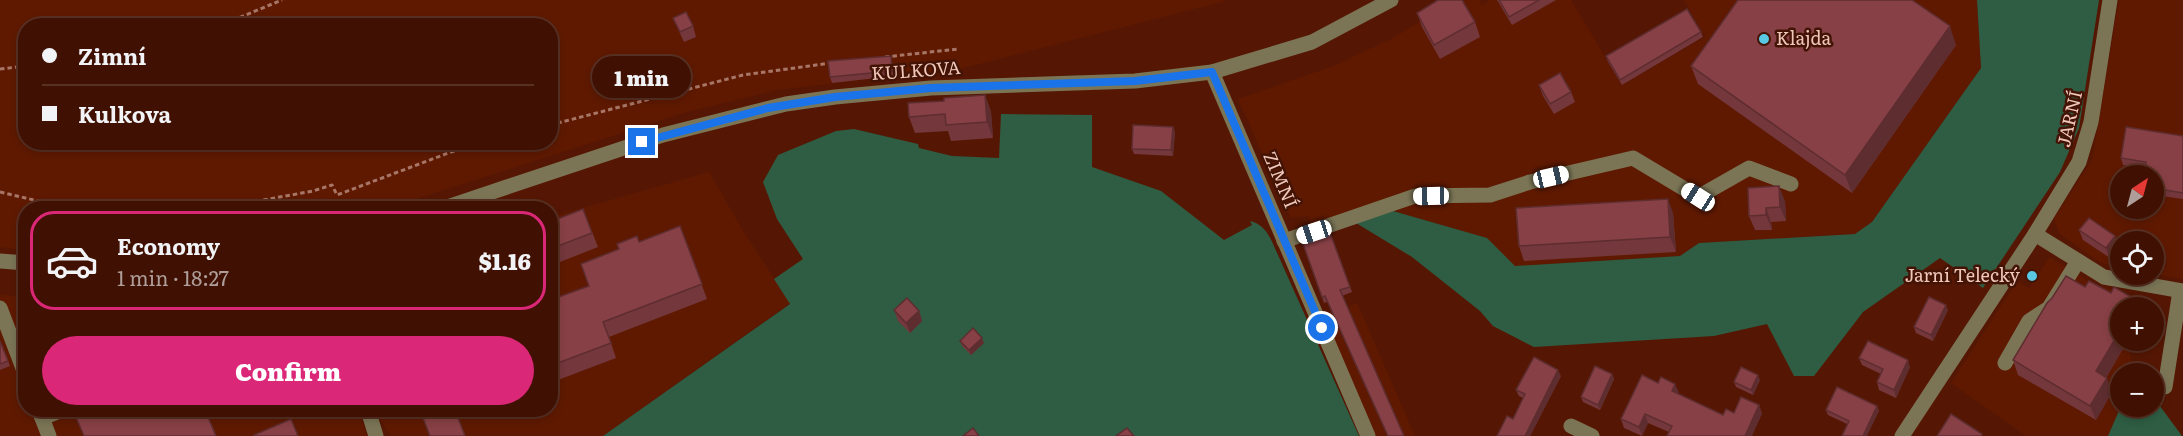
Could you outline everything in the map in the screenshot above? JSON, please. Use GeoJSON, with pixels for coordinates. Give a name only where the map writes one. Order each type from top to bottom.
{"type":"FeatureCollection","features":[{"type":"Feature","properties":{"kind":"street","name":"KULKOVA"},"geometry":{"type":"LineString","coordinates":[[465,201],[663,135],[786,104],[931,88],[1135,81],[1212,72],[1312,42],[1391,0]]}},
{"type":"Feature","properties":{"kind":"street","name":"JARNÍ"},"geometry":{"type":"LineString","coordinates":[[1902,436],[2035,234],[2079,162],[2087,143],[2110,0]]}},
{"type":"Feature","properties":{"kind":"street","name":"ZIMNÍ"},"geometry":{"type":"LineString","coordinates":[[1212,72],[1368,436]]}},
{"type":"Feature","properties":{"kind":"street"},"geometry":{"type":"LineString","coordinates":[[1284,241],[1415,196],[1490,195],[1530,182],[1634,158],[1698,197],[1749,168],[1791,184]]}},
{"type":"Feature","properties":{"kind":"street"},"geometry":{"type":"LineString","coordinates":[[2035,234],[2104,277],[2181,291],[2165,387]]}},
{"type":"Feature","properties":{"kind":"street"},"geometry":{"type":"LineString","coordinates":[[0,261],[18,262]]}},
{"type":"Feature","properties":{"kind":"street"},"geometry":{"type":"LineString","coordinates":[[2005,363],[2029,321],[2049,308],[2078,261]]}},
{"type":"Feature","properties":{"kind":"street"},"geometry":{"type":"LineString","coordinates":[[0,308],[18,355]]}},
{"type":"Feature","properties":{"kind":"street"},"geometry":{"type":"LineString","coordinates":[[42,417],[49,436]]}},
{"type":"Feature","properties":{"kind":"street"},"geometry":{"type":"LineString","coordinates":[[370,417],[376,436]]}},
{"type":"Feature","properties":{"kind":"street"},"geometry":{"type":"LineString","coordinates":[[1571,426],[1592,436]]}},
{"type":"Feature","properties":{"kind":"path"},"geometry":{"type":"LineString","coordinates":[[238,18],[282,0]]}},
{"type":"Feature","properties":{"kind":"path"},"geometry":{"type":"LineString","coordinates":[[877,58],[958,48]]}},
{"type":"Feature","properties":{"kind":"path"},"geometry":{"type":"LineString","coordinates":[[558,122],[743,75],[831,63]]}},
{"type":"Feature","properties":{"kind":"path"},"geometry":{"type":"LineString","coordinates":[[0,69],[18,67]]}},
{"type":"Feature","properties":{"kind":"path"},"geometry":{"type":"LineString","coordinates":[[258,201],[313,191],[332,185],[337,195],[457,150]]}},
{"type":"Feature","properties":{"kind":"path"},"geometry":{"type":"LineString","coordinates":[[0,192],[38,201]]}},
{"type":"Feature","properties":{"kind":"shaded area"},"geometry":{"type":"Polygon","coordinates":[[[0,0],[1229,0],[944,73],[896,76],[777,90],[687,112],[410,201],[18,201],[18,249],[0,247],[0,0]]]}},
{"type":"Feature","properties":{"kind":"shaded area"},"geometry":{"type":"Polygon","coordinates":[[[1455,0],[1479,0],[1482,5],[1490,0],[1571,0],[1622,85],[1705,37],[1684,0],[1977,0],[1981,68],[1872,222],[1855,234],[1700,243],[1680,256],[1514,266],[1487,238],[1393,211],[1315,237],[1308,216],[1291,218],[1238,99],[1336,65],[1393,38],[1455,0]]]}},
{"type":"Feature","properties":{"kind":"shaded area"},"geometry":{"type":"Polygon","coordinates":[[[2119,0],[2183,0],[2183,279],[2164,276],[2164,231],[2110,231],[2110,265],[2100,262],[2059,233],[2054,219],[2092,160],[2119,0]]]}},
{"type":"Feature","properties":{"kind":"shaded area"},"geometry":{"type":"Polygon","coordinates":[[[709,172],[742,229],[790,303],[603,436],[391,436],[379,417],[558,417],[558,215],[709,172]]]}},
{"type":"Feature","properties":{"kind":"shaded area"},"geometry":{"type":"Polygon","coordinates":[[[2050,257],[2091,283],[2112,290],[2114,297],[2110,297],[2110,351],[2129,351],[2132,363],[2110,363],[2110,417],[2116,417],[2108,436],[2026,436],[1951,383],[2017,281],[2029,288],[2050,257]]]}},
{"type":"Feature","properties":{"kind":"shaded area"},"geometry":{"type":"Polygon","coordinates":[[[0,295],[18,296],[18,417],[361,417],[367,436],[0,436],[0,295]]]}},
{"type":"Feature","properties":{"kind":"shaded area"},"geometry":{"type":"Polygon","coordinates":[[[1357,303],[1415,436],[1372,436],[1322,319],[1357,303]]]}},
{"type":"Feature","properties":{"kind":"green space"},"geometry":{"type":"Polygon","coordinates":[[[1977,0],[2099,0],[2079,128],[2060,172],[1983,288],[1940,258],[1863,312],[1814,376],[1794,376],[1767,324],[1714,336],[1534,347],[1493,326],[1480,311],[1412,257],[1356,223],[1393,211],[1487,238],[1515,266],[1680,256],[1699,243],[1855,234],[1872,222],[1981,68],[1977,0]]]}},
{"type":"Feature","properties":{"kind":"green space"},"geometry":{"type":"Polygon","coordinates":[[[1001,114],[1092,115],[1092,167],[1161,191],[1224,240],[1252,225],[1250,221],[1261,226],[1273,244],[1359,436],[603,436],[790,304],[774,279],[803,259],[777,219],[763,182],[778,155],[836,131],[854,129],[918,144],[919,148],[952,156],[999,158],[1001,114]]]}},
{"type":"Feature","properties":{"kind":"green space"},"geometry":{"type":"Polygon","coordinates":[[[2164,412],[2182,436],[2108,436],[2116,417],[2164,417],[2164,412]]]}},
{"type":"Feature","properties":{"kind":"building"},"geometry":{"type":"Polygon","coordinates":[[[1438,0],[1462,0],[1475,22],[1434,45],[1417,13],[1438,0]]]}},
{"type":"Feature","properties":{"kind":"building"},"geometry":{"type":"Polygon","coordinates":[[[1499,0],[1539,0],[1509,17],[1499,0]]]}},
{"type":"Feature","properties":{"kind":"building"},"geometry":{"type":"Polygon","coordinates":[[[1738,0],[1912,0],[1950,26],[1845,175],[1691,66],[1738,0]]]}},
{"type":"Feature","properties":{"kind":"building"},"geometry":{"type":"Polygon","coordinates":[[[1687,9],[1701,32],[1620,80],[1606,56],[1687,9]]]}},
{"type":"Feature","properties":{"kind":"building"},"geometry":{"type":"Polygon","coordinates":[[[686,12],[693,26],[680,32],[673,18],[686,12]]]}},
{"type":"Feature","properties":{"kind":"building"},"geometry":{"type":"Polygon","coordinates":[[[891,56],[892,71],[830,77],[828,61],[891,56]]]}},
{"type":"Feature","properties":{"kind":"building"},"geometry":{"type":"Polygon","coordinates":[[[1560,73],[1571,92],[1550,104],[1539,85],[1560,73]]]}},
{"type":"Feature","properties":{"kind":"building"},"geometry":{"type":"Polygon","coordinates":[[[985,95],[987,122],[946,125],[945,114],[909,117],[908,103],[985,95]]]}},
{"type":"Feature","properties":{"kind":"building"},"geometry":{"type":"Polygon","coordinates":[[[1133,125],[1173,127],[1171,150],[1132,149],[1133,125]]]}},
{"type":"Feature","properties":{"kind":"building"},"geometry":{"type":"Polygon","coordinates":[[[2126,127],[2183,136],[2183,193],[2164,190],[2164,165],[2146,165],[2146,162],[2121,158],[2126,127]]]}},
{"type":"Feature","properties":{"kind":"building"},"geometry":{"type":"Polygon","coordinates":[[[1779,186],[1780,207],[1766,208],[1766,215],[1749,216],[1748,188],[1779,186]]]}},
{"type":"Feature","properties":{"kind":"building"},"geometry":{"type":"Polygon","coordinates":[[[1668,199],[1670,237],[1519,246],[1516,208],[1668,199]]]}},
{"type":"Feature","properties":{"kind":"building"},"geometry":{"type":"Polygon","coordinates":[[[583,209],[592,233],[558,246],[558,219],[583,209]]]}},
{"type":"Feature","properties":{"kind":"building"},"geometry":{"type":"Polygon","coordinates":[[[2089,218],[2110,233],[2110,243],[2106,248],[2079,230],[2089,218]]]}},
{"type":"Feature","properties":{"kind":"building"},"geometry":{"type":"Polygon","coordinates":[[[680,226],[702,284],[603,322],[611,343],[558,363],[558,297],[589,286],[581,264],[619,249],[617,244],[637,236],[639,242],[680,226]]]}},
{"type":"Feature","properties":{"kind":"building"},"geometry":{"type":"Polygon","coordinates":[[[1329,230],[1350,287],[1340,290],[1404,436],[1388,436],[1325,296],[1322,297],[1302,241],[1329,230]]]}},
{"type":"Feature","properties":{"kind":"building"},"geometry":{"type":"Polygon","coordinates":[[[2066,276],[2085,287],[2089,281],[2111,293],[2114,287],[2131,297],[2110,297],[2110,347],[2096,371],[2107,378],[2090,406],[2013,360],[2066,276]]]}},
{"type":"Feature","properties":{"kind":"building"},"geometry":{"type":"Polygon","coordinates":[[[1929,297],[1946,305],[1931,335],[1914,327],[1929,297]]]}},
{"type":"Feature","properties":{"kind":"building"},"geometry":{"type":"Polygon","coordinates":[[[907,298],[919,311],[906,323],[894,310],[907,298]]]}},
{"type":"Feature","properties":{"kind":"building"},"geometry":{"type":"Polygon","coordinates":[[[973,328],[982,338],[969,350],[960,341],[973,328]]]}},
{"type":"Feature","properties":{"kind":"building"},"geometry":{"type":"Polygon","coordinates":[[[0,341],[8,361],[0,364],[0,341]]]}},
{"type":"Feature","properties":{"kind":"building"},"geometry":{"type":"Polygon","coordinates":[[[1868,341],[1908,360],[1894,390],[1877,382],[1883,369],[1859,358],[1868,341]]]}},
{"type":"Feature","properties":{"kind":"building"},"geometry":{"type":"Polygon","coordinates":[[[1534,357],[1558,370],[1525,436],[1497,436],[1507,416],[1513,419],[1525,394],[1516,390],[1534,357]]]}},
{"type":"Feature","properties":{"kind":"building"},"geometry":{"type":"Polygon","coordinates":[[[1595,366],[1612,374],[1598,405],[1581,397],[1595,366]]]}},
{"type":"Feature","properties":{"kind":"building"},"geometry":{"type":"Polygon","coordinates":[[[1741,367],[1758,375],[1751,390],[1734,382],[1741,367]]]}},
{"type":"Feature","properties":{"kind":"building"},"geometry":{"type":"Polygon","coordinates":[[[1642,375],[1658,383],[1661,377],[1675,384],[1672,391],[1723,415],[1726,409],[1734,413],[1741,397],[1759,405],[1745,436],[1667,436],[1672,426],[1645,414],[1639,427],[1621,419],[1642,375]]]}},
{"type":"Feature","properties":{"kind":"building"},"geometry":{"type":"Polygon","coordinates":[[[1837,387],[1877,406],[1863,436],[1842,436],[1849,421],[1826,410],[1837,387]]]}},
{"type":"Feature","properties":{"kind":"building"},"geometry":{"type":"Polygon","coordinates":[[[1951,414],[1982,434],[1981,436],[1937,436],[1951,414]]]}},
{"type":"Feature","properties":{"kind":"building"},"geometry":{"type":"Polygon","coordinates":[[[76,417],[208,417],[216,436],[84,436],[76,417]]]}},
{"type":"Feature","properties":{"kind":"building"},"geometry":{"type":"Polygon","coordinates":[[[423,417],[458,417],[465,436],[430,436],[423,417]]]}},
{"type":"Feature","properties":{"kind":"building"},"geometry":{"type":"Polygon","coordinates":[[[291,419],[298,436],[254,436],[254,435],[291,419]]]}},
{"type":"Feature","properties":{"kind":"building"},"geometry":{"type":"Polygon","coordinates":[[[973,428],[979,436],[963,436],[973,428]]]}},
{"type":"Feature","properties":{"kind":"building"},"geometry":{"type":"Polygon","coordinates":[[[1127,428],[1134,436],[1116,436],[1127,428]]]}},
{"type":"Feature","properties":{"kind":"place","name":"Klajda"},"geometry":{"type":"Point","coordinates":[1764,39]}},
{"type":"Feature","properties":{"kind":"place","name":"Jarní Telecký"},"geometry":{"type":"Point","coordinates":[2032,276]}},
{"type":"Feature","properties":{"kind":"route"},"geometry":{"type":"LineString","coordinates":[[642,142],[768,108],[835,97],[931,88],[1135,81],[1212,72],[1322,328]]}}]}
